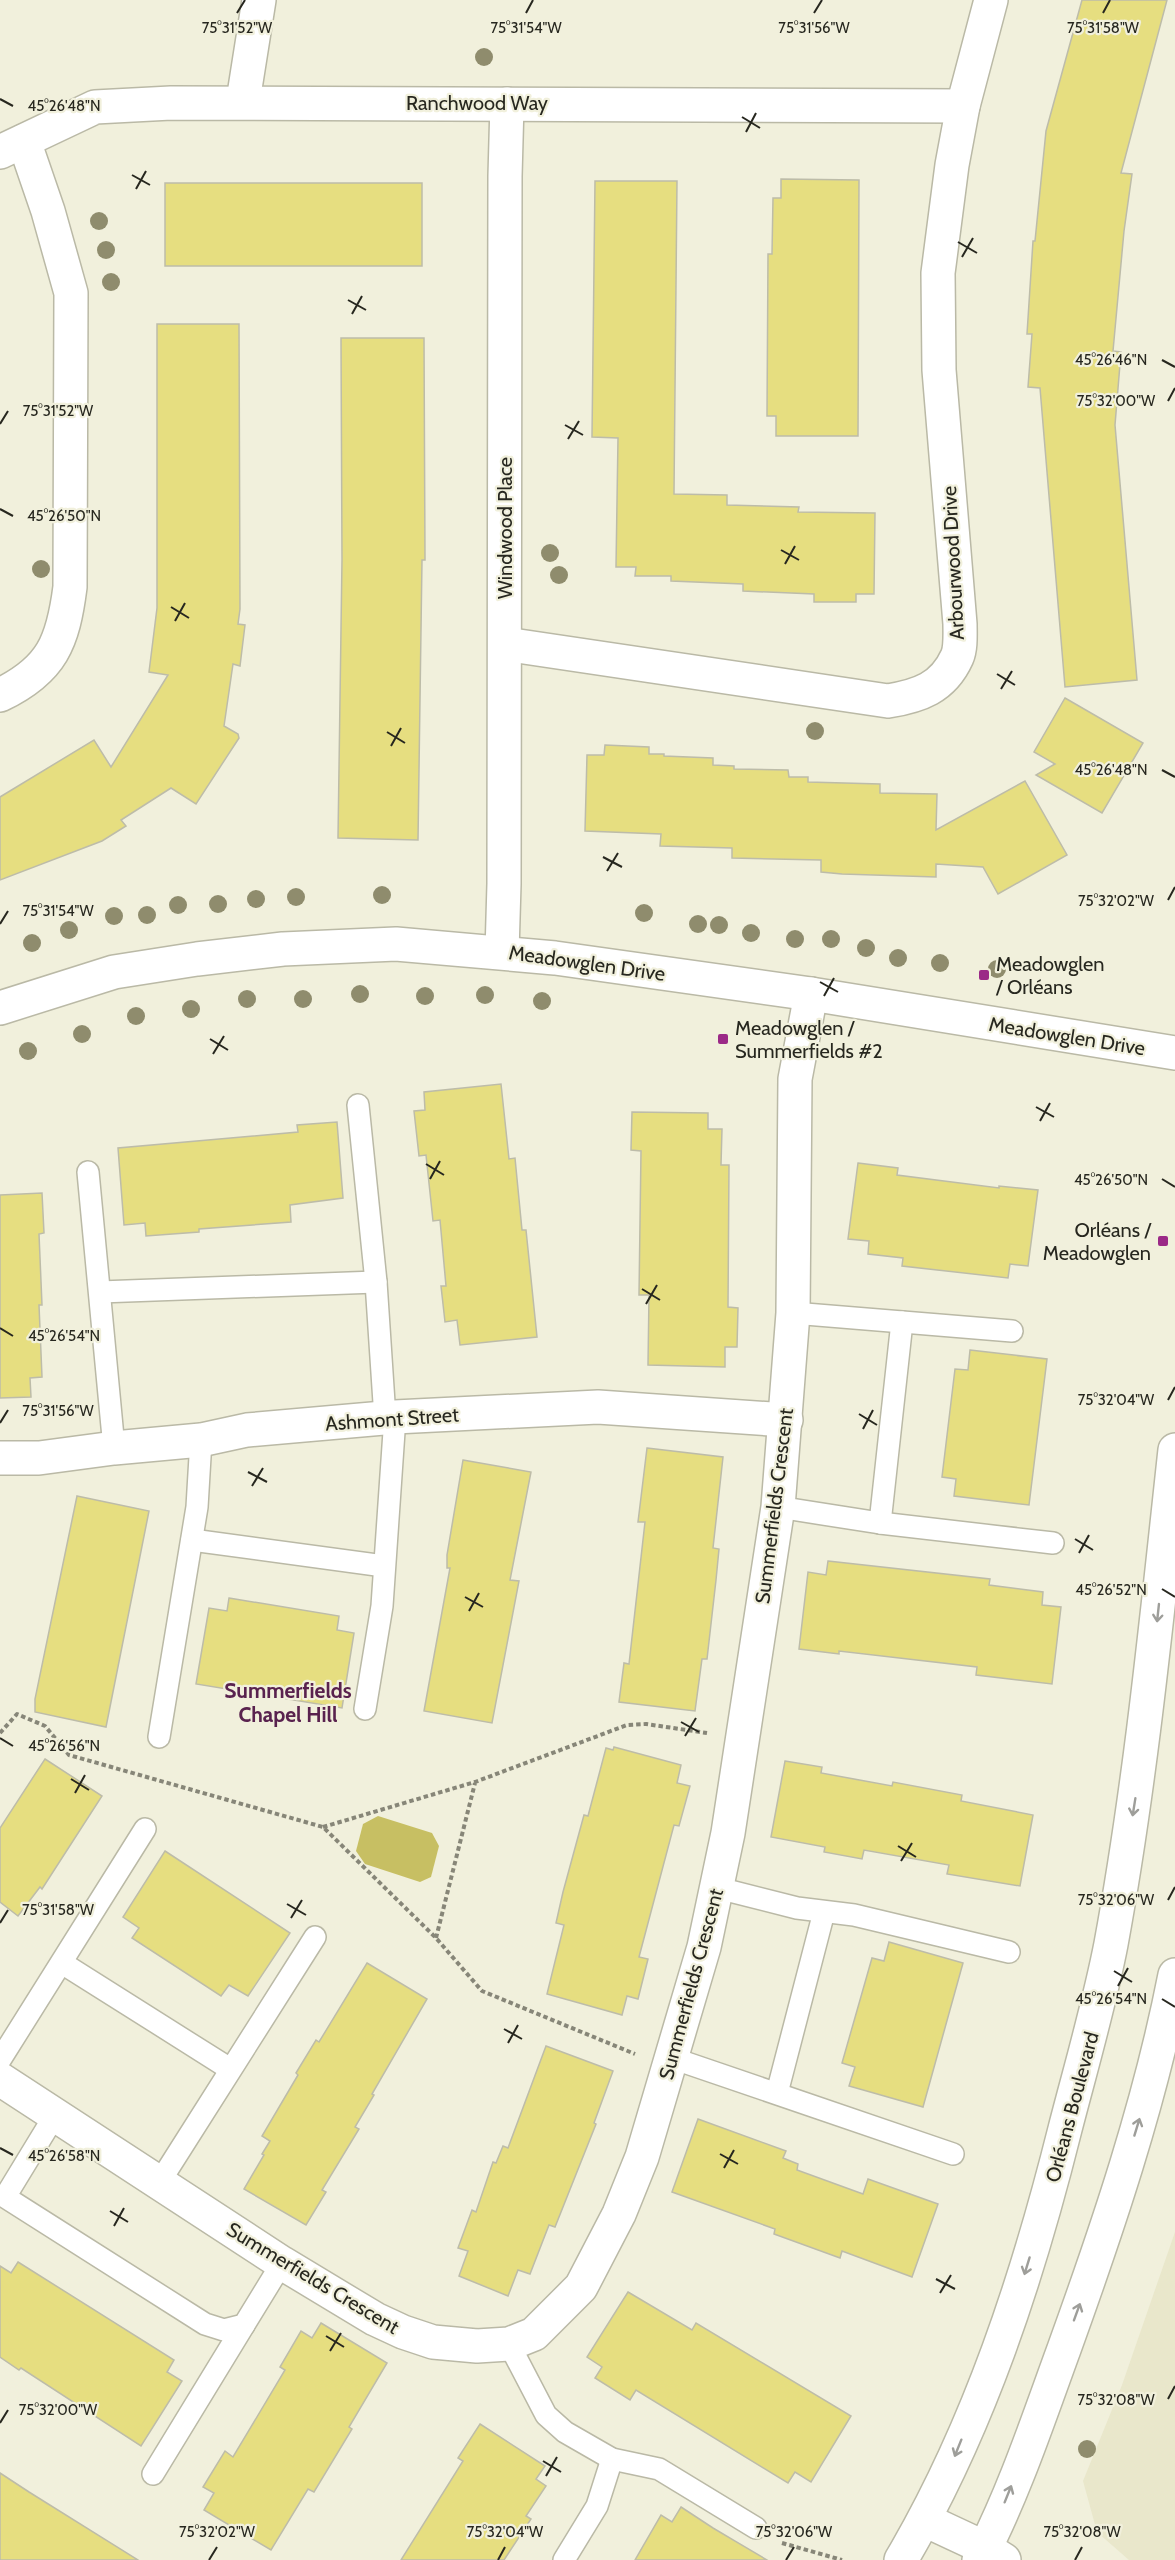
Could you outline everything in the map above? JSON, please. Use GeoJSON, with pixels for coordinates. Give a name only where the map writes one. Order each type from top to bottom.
{"type":"FeatureCollection","features":[{"type":"Feature","properties":{"kind":"street"},"geometry":{"type":"LineString","coordinates":[[243,102],[259,0]]}},
{"type":"Feature","properties":{"kind":"street","name":"Arbourwood Drive"},"geometry":{"type":"LineString","coordinates":[[505,644],[888,701],[919,696],[941,681],[958,656],[960,624],[939,370],[938,273],[952,165],[963,106],[991,0]]}},
{"type":"Feature","properties":{"kind":"street","name":"Ranchwood Way"},"geometry":{"type":"LineString","coordinates":[[12,146],[95,107],[243,102],[963,106]]}},
{"type":"Feature","properties":{"kind":"street","name":"Windwood Place"},"geometry":{"type":"LineString","coordinates":[[502,952],[507,104]]}},
{"type":"Feature","properties":{"kind":"street"},"geometry":{"type":"LineString","coordinates":[[0,695],[33,676],[57,647],[66,620],[70,587],[71,293],[48,212],[12,146]]}},
{"type":"Feature","properties":{"kind":"street","name":"Meadowglen Drive"},"geometry":{"type":"LineString","coordinates":[[0,1008],[114,972],[283,949],[396,944],[502,952],[811,994],[1175,1053]]}},
{"type":"Feature","properties":{"kind":"street","name":"Summerfields Crescent"},"geometry":{"type":"LineString","coordinates":[[0,2079],[282,2263],[375,2319],[403,2332],[433,2342],[477,2346],[508,2344],[534,2334],[581,2287],[620,2214],[635,2176],[671,2063],[718,1888],[778,1507],[793,1313],[795,1078],[811,994]]}},
{"type":"Feature","properties":{"kind":"street","name":"Ashmont Street"},"geometry":{"type":"LineString","coordinates":[[0,1458],[39,1458],[201,1440],[247,1430],[390,1417],[598,1407],[786,1420]]}},
{"type":"Feature","properties":{"kind":"street","name":"Orléans Boulevard"},"geometry":{"type":"LineString","coordinates":[[901,2560],[925,2520],[950,2466],[989,2373],[1023,2279],[1045,2210],[1098,2006],[1137,1789],[1175,1450]]}},
{"type":"Feature","properties":{"kind":"street"},"geometry":{"type":"LineString","coordinates":[[925,2520],[989,2556],[1099,2250],[1154,2072],[1175,1975]]}},
{"type":"Feature","properties":{"kind":"lane"},"geometry":{"type":"LineString","coordinates":[[358,1105],[390,1417],[382,1606],[365,1709]]}},
{"type":"Feature","properties":{"kind":"lane"},"geometry":{"type":"LineString","coordinates":[[88,1172],[114,1448]]}},
{"type":"Feature","properties":{"kind":"lane"},"geometry":{"type":"LineString","coordinates":[[100,1292],[376,1282]]}},
{"type":"Feature","properties":{"kind":"lane"},"geometry":{"type":"LineString","coordinates":[[793,1313],[1012,1331]]}},
{"type":"Feature","properties":{"kind":"lane"},"geometry":{"type":"LineString","coordinates":[[880,1523],[903,1322]]}},
{"type":"Feature","properties":{"kind":"lane"},"geometry":{"type":"LineString","coordinates":[[159,1737],[192,1540],[201,1440]]}},
{"type":"Feature","properties":{"kind":"lane"},"geometry":{"type":"LineString","coordinates":[[778,1507],[880,1523],[1053,1543]]}},
{"type":"Feature","properties":{"kind":"lane"},"geometry":{"type":"LineString","coordinates":[[192,1540],[384,1566]]}},
{"type":"Feature","properties":{"kind":"lane"},"geometry":{"type":"LineString","coordinates":[[0,2060],[145,1829]]}},
{"type":"Feature","properties":{"kind":"lane"},"geometry":{"type":"LineString","coordinates":[[718,1888],[797,1908],[854,1915],[1009,1952]]}},
{"type":"Feature","properties":{"kind":"lane"},"geometry":{"type":"LineString","coordinates":[[777,2093],[824,1912]]}},
{"type":"Feature","properties":{"kind":"lane"},"geometry":{"type":"LineString","coordinates":[[159,2183],[230,2068],[249,2045],[315,1937]]}},
{"type":"Feature","properties":{"kind":"lane"},"geometry":{"type":"LineString","coordinates":[[62,1963],[230,2068]]}},
{"type":"Feature","properties":{"kind":"lane"},"geometry":{"type":"LineString","coordinates":[[671,2063],[777,2093],[953,2154]]}},
{"type":"Feature","properties":{"kind":"lane"},"geometry":{"type":"LineString","coordinates":[[55,2115],[2,2201],[205,2324],[224,2330],[244,2325]]}},
{"type":"Feature","properties":{"kind":"lane"},"geometry":{"type":"LineString","coordinates":[[153,2474],[282,2263]]}},
{"type":"Feature","properties":{"kind":"lane"},"geometry":{"type":"LineString","coordinates":[[508,2344],[546,2415],[565,2433],[612,2459],[659,2469],[756,2528]]}},
{"type":"Feature","properties":{"kind":"lane"},"geometry":{"type":"LineString","coordinates":[[564,2560],[597,2506],[612,2459]]}},
{"type":"Feature","properties":{"kind":"path"},"geometry":{"type":"LineString","coordinates":[[0,1733],[17,1714],[45,1726],[69,1755],[323,1827],[436,1938],[482,1991],[671,2063]]}},
{"type":"Feature","properties":{"kind":"path"},"geometry":{"type":"LineString","coordinates":[[323,1827],[475,1782],[627,1725],[646,1724],[743,1738]]}},
{"type":"Feature","properties":{"kind":"path"},"geometry":{"type":"LineString","coordinates":[[436,1938],[475,1782]]}},
{"type":"Feature","properties":{"kind":"path"},"geometry":{"type":"LineString","coordinates":[[756,2528],[769,2539],[842,2560]]}},
{"type":"Feature","properties":{"kind":"shaded area"},"geometry":{"type":"Polygon","coordinates":[[[378,1816],[432,1833],[439,1846],[431,1877],[420,1882],[365,1864],[356,1851],[363,1824],[378,1816]]]}},
{"type":"Feature","properties":{"kind":"shaded area"},"geometry":{"type":"Polygon","coordinates":[[[1175,2232],[1175,2560],[1129,2560],[1097,2532],[1083,2481],[1122,2385],[1175,2232]]]}},
{"type":"Feature","properties":{"kind":"building"},"geometry":{"type":"Polygon","coordinates":[[[1082,0],[1167,0],[1121,173],[1132,174],[1124,231],[1113,351],[1121,352],[1115,425],[1137,680],[1065,687],[1040,388],[1028,387],[1032,334],[1027,334],[1033,241],[1035,241],[1046,131],[1082,0]]]}},
{"type":"Feature","properties":{"kind":"building"},"geometry":{"type":"Polygon","coordinates":[[[781,179],[859,180],[858,436],[776,436],[776,416],[767,416],[768,254],[772,254],[773,198],[781,198],[781,179]]]}},
{"type":"Feature","properties":{"kind":"building"},"geometry":{"type":"Polygon","coordinates":[[[595,181],[677,181],[674,494],[727,495],[727,505],[799,507],[798,512],[875,513],[874,594],[856,594],[856,602],[814,602],[814,594],[743,591],[743,584],[671,581],[671,576],[635,576],[636,567],[616,567],[618,438],[592,437],[595,181]]]}},
{"type":"Feature","properties":{"kind":"building"},"geometry":{"type":"Polygon","coordinates":[[[165,183],[422,183],[422,266],[165,266],[165,183]]]}},
{"type":"Feature","properties":{"kind":"building"},"geometry":{"type":"Polygon","coordinates":[[[157,324],[239,324],[240,609],[238,624],[245,625],[240,666],[233,664],[224,726],[238,734],[239,738],[196,804],[171,788],[121,820],[126,826],[102,841],[0,880],[0,797],[94,740],[111,767],[168,675],[149,672],[157,608],[157,324]]]}},
{"type":"Feature","properties":{"kind":"building"},"geometry":{"type":"Polygon","coordinates":[[[341,338],[424,338],[425,560],[422,560],[418,840],[338,838],[342,560],[341,338]]]}},
{"type":"Feature","properties":{"kind":"building"},"geometry":{"type":"Polygon","coordinates":[[[1065,698],[1143,743],[1102,813],[1036,775],[1055,764],[1034,752],[1065,698]]]}},
{"type":"Feature","properties":{"kind":"building"},"geometry":{"type":"Polygon","coordinates":[[[605,745],[649,747],[649,754],[664,754],[664,756],[713,758],[713,765],[734,766],[734,769],[788,770],[789,777],[808,777],[808,782],[880,784],[880,793],[937,794],[936,830],[1025,781],[1067,855],[998,894],[983,867],[936,864],[936,877],[842,874],[821,872],[821,860],[732,858],[732,848],[660,846],[661,834],[585,831],[587,755],[604,755],[605,745]]]}},
{"type":"Feature","properties":{"kind":"building"},"geometry":{"type":"Polygon","coordinates":[[[501,1084],[509,1159],[515,1158],[522,1230],[526,1230],[537,1337],[460,1345],[457,1320],[445,1322],[441,1286],[446,1286],[440,1220],[433,1221],[426,1155],[419,1156],[414,1111],[425,1110],[424,1092],[501,1084]]]}},
{"type":"Feature","properties":{"kind":"building"},"geometry":{"type":"Polygon","coordinates":[[[632,1112],[708,1113],[708,1129],[722,1129],[721,1165],[729,1165],[728,1307],[738,1308],[737,1347],[725,1347],[725,1367],[648,1365],[649,1295],[639,1295],[641,1151],[631,1150],[632,1112]]]}},
{"type":"Feature","properties":{"kind":"building"},"geometry":{"type":"Polygon","coordinates":[[[337,1122],[343,1198],[290,1205],[291,1222],[199,1229],[199,1232],[146,1236],[145,1223],[124,1225],[118,1148],[298,1132],[297,1125],[337,1122]]]}},
{"type":"Feature","properties":{"kind":"building"},"geometry":{"type":"Polygon","coordinates":[[[858,1163],[898,1168],[897,1175],[999,1188],[999,1186],[1038,1190],[1028,1266],[1010,1264],[1008,1278],[902,1266],[903,1258],[868,1254],[869,1241],[848,1239],[858,1163]]]}},
{"type":"Feature","properties":{"kind":"building"},"geometry":{"type":"Polygon","coordinates":[[[42,1193],[44,1233],[39,1234],[42,1305],[39,1305],[42,1377],[30,1378],[31,1397],[0,1398],[0,1195],[42,1193]]]}},
{"type":"Feature","properties":{"kind":"building"},"geometry":{"type":"Polygon","coordinates":[[[970,1350],[1047,1359],[1029,1505],[954,1496],[956,1479],[942,1477],[955,1369],[968,1370],[970,1350]]]}},
{"type":"Feature","properties":{"kind":"building"},"geometry":{"type":"Polygon","coordinates":[[[647,1448],[723,1457],[713,1548],[719,1549],[716,1580],[707,1659],[702,1659],[695,1711],[619,1702],[624,1663],[629,1664],[645,1522],[638,1522],[647,1448]]]}},
{"type":"Feature","properties":{"kind":"building"},"geometry":{"type":"Polygon","coordinates":[[[463,1460],[531,1472],[510,1580],[519,1581],[492,1723],[424,1711],[450,1568],[447,1568],[447,1555],[463,1460]]]}},
{"type":"Feature","properties":{"kind":"building"},"geometry":{"type":"Polygon","coordinates":[[[77,1496],[149,1511],[106,1727],[35,1712],[35,1699],[77,1496]]]}},
{"type":"Feature","properties":{"kind":"building"},"geometry":{"type":"Polygon","coordinates":[[[828,1561],[990,1579],[989,1585],[1043,1592],[1042,1605],[1061,1607],[1052,1684],[976,1675],[977,1667],[839,1651],[839,1654],[799,1649],[808,1572],[826,1575],[828,1561]]]}},
{"type":"Feature","properties":{"kind":"building"},"geometry":{"type":"Polygon","coordinates":[[[229,1598],[339,1616],[337,1630],[354,1633],[342,1708],[196,1684],[209,1608],[227,1611],[229,1598]]]}},
{"type":"Feature","properties":{"kind":"building"},"geometry":{"type":"Polygon","coordinates":[[[614,1747],[681,1765],[677,1783],[690,1786],[679,1826],[674,1825],[639,1957],[648,1959],[638,1999],[627,1996],[622,2015],[547,1994],[564,1925],[556,1923],[563,1892],[584,1815],[588,1816],[606,1748],[613,1750],[614,1747]]]}},
{"type":"Feature","properties":{"kind":"building"},"geometry":{"type":"Polygon","coordinates":[[[45,1759],[102,1796],[42,1889],[40,1887],[18,1916],[0,1902],[0,1828],[45,1759]]]}},
{"type":"Feature","properties":{"kind":"building"},"geometry":{"type":"Polygon","coordinates":[[[785,1761],[822,1767],[821,1773],[892,1786],[893,1782],[962,1795],[961,1801],[1033,1815],[1020,1886],[947,1874],[949,1865],[864,1850],[862,1859],[824,1852],[825,1847],[771,1837],[785,1761]]]}},
{"type":"Feature","properties":{"kind":"building"},"geometry":{"type":"Polygon","coordinates":[[[165,1851],[290,1933],[248,1996],[229,1985],[221,1996],[132,1938],[139,1928],[123,1917],[165,1851]]]}},
{"type":"Feature","properties":{"kind":"building"},"geometry":{"type":"Polygon","coordinates":[[[889,1942],[963,1963],[923,2107],[849,2086],[855,2067],[842,2063],[872,1958],[884,1961],[889,1942]]]}},
{"type":"Feature","properties":{"kind":"building"},"geometry":{"type":"Polygon","coordinates":[[[367,1963],[427,1999],[372,2094],[374,2095],[355,2127],[359,2129],[322,2190],[326,2192],[306,2225],[244,2189],[270,2141],[262,2136],[298,2075],[296,2073],[316,2040],[319,2042],[367,1963]]]}},
{"type":"Feature","properties":{"kind":"building"},"geometry":{"type":"Polygon","coordinates":[[[546,2046],[613,2071],[594,2123],[596,2124],[555,2227],[549,2225],[530,2274],[518,2270],[508,2296],[459,2276],[468,2251],[458,2248],[472,2210],[476,2212],[493,2162],[496,2163],[503,2146],[508,2148],[546,2046]]]}},
{"type":"Feature","properties":{"kind":"building"},"geometry":{"type":"Polygon","coordinates":[[[698,2119],[786,2151],[783,2158],[798,2164],[797,2170],[863,2194],[868,2179],[938,2204],[912,2277],[842,2251],[840,2258],[774,2234],[775,2229],[672,2192],[698,2119]]]}},
{"type":"Feature","properties":{"kind":"building"},"geometry":{"type":"Polygon","coordinates":[[[18,2262],[174,2360],[167,2372],[182,2381],[141,2446],[21,2368],[19,2370],[0,2357],[0,2266],[11,2273],[18,2262]]]}},
{"type":"Feature","properties":{"kind":"building"},"geometry":{"type":"Polygon","coordinates":[[[628,2292],[692,2330],[696,2323],[851,2416],[811,2482],[795,2472],[788,2483],[636,2390],[630,2400],[595,2378],[602,2367],[587,2357],[628,2292]]]}},
{"type":"Feature","properties":{"kind":"building"},"geometry":{"type":"Polygon","coordinates":[[[321,2323],[387,2363],[349,2427],[352,2429],[314,2492],[308,2489],[271,2550],[204,2510],[214,2493],[203,2487],[225,2451],[233,2457],[285,2370],[280,2367],[301,2331],[312,2338],[321,2323]]]}},
{"type":"Feature","properties":{"kind":"building"},"geometry":{"type":"Polygon","coordinates":[[[480,2424],[545,2466],[536,2479],[546,2486],[526,2516],[531,2519],[504,2560],[401,2560],[463,2461],[458,2458],[480,2424]]]}},
{"type":"Feature","properties":{"kind":"building"},"geometry":{"type":"Polygon","coordinates":[[[0,2473],[29,2492],[138,2560],[0,2560],[0,2473]]]}},
{"type":"Feature","properties":{"kind":"building"},"geometry":{"type":"Polygon","coordinates":[[[681,2507],[767,2560],[635,2560],[661,2515],[672,2522],[681,2507]]]}},
{"type":"Feature","properties":{"kind":"place","name":"Meadowglen / Orléans"},"geometry":{"type":"Point","coordinates":[984,975]}},
{"type":"Feature","properties":{"kind":"place","name":"Meadowglen / Summerfields #2"},"geometry":{"type":"Point","coordinates":[723,1039]}},
{"type":"Feature","properties":{"kind":"place","name":"Orléans / Meadowglen"},"geometry":{"type":"Point","coordinates":[1163,1241]}},
{"type":"Feature","properties":{"kind":"district","name":"Summerfields Chapel Hill"},"geometry":{"type":"Point","coordinates":[288,1702]}}]}
